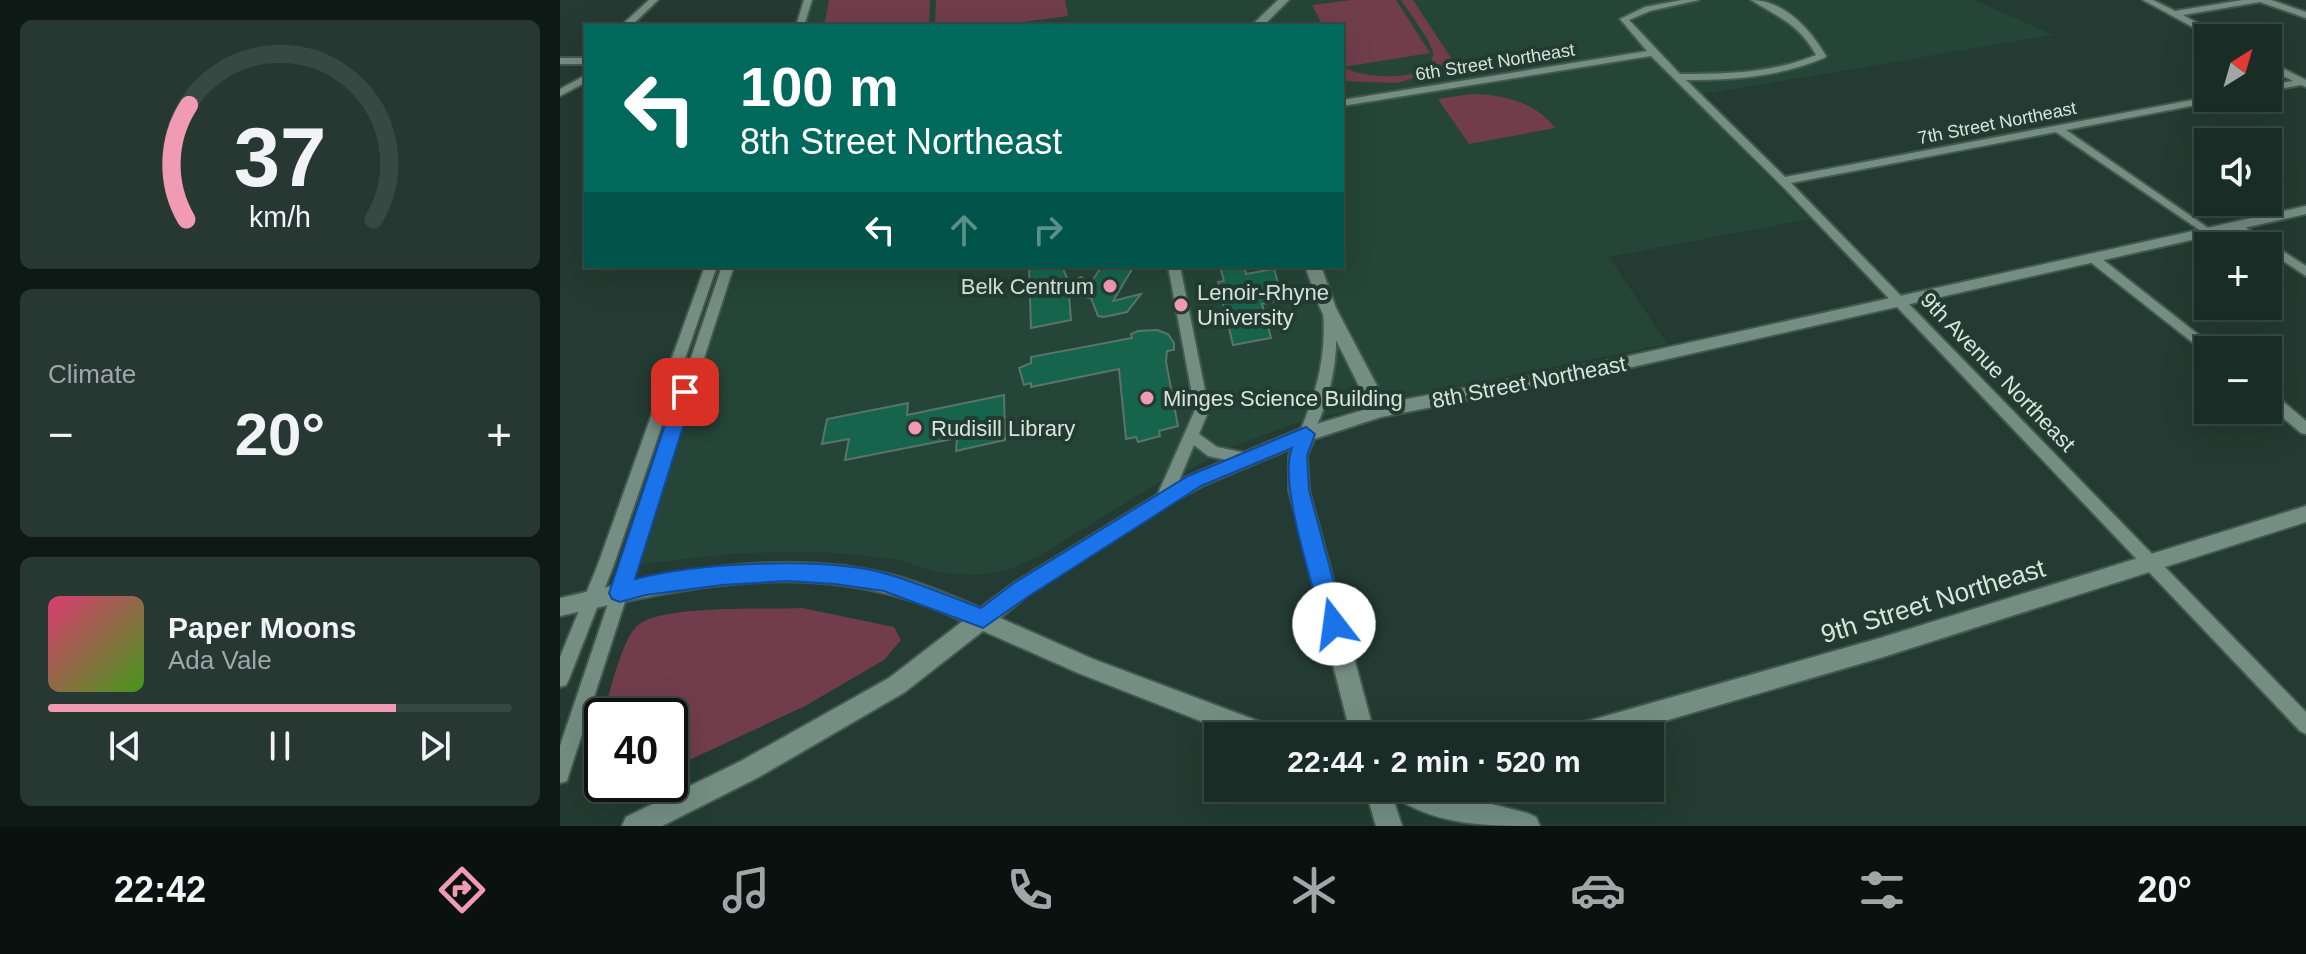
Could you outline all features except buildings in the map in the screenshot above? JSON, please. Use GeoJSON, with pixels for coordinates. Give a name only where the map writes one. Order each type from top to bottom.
{"type":"FeatureCollection","features":[{"type":"Feature","properties":{"kind":"main road"},"geometry":{"type":"LineString","coordinates":[[1259,24],[1284,0]]}},
{"type":"Feature","properties":{"kind":"main road","name":"8th Street Northeast"},"geometry":{"type":"LineString","coordinates":[[2207,232],[2306,210]]}},
{"type":"Feature","properties":{"kind":"main road","name":"8th Street Northeast"},"geometry":{"type":"LineString","coordinates":[[635,826],[750,769],[886,692],[941,654],[1021,589],[1164,498],[1246,458],[1306,434],[1381,411],[1597,369],[2194,235]]}},
{"type":"Feature","properties":{"kind":"main road"},"geometry":{"type":"LineString","coordinates":[[1314,268],[1328,308],[1381,411]]}},
{"type":"Feature","properties":{"kind":"main road"},"geometry":{"type":"LineString","coordinates":[[1306,434],[1298,456],[1299,490],[1359,722]]}},
{"type":"Feature","properties":{"kind":"main road","name":"9th Street Northeast"},"geometry":{"type":"LineString","coordinates":[[1621,722],[2152,564],[2306,514]]}},
{"type":"Feature","properties":{"kind":"main road"},"geometry":{"type":"LineString","coordinates":[[560,607],[646,585],[722,576],[787,572],[885,582],[1233,722]]}},
{"type":"Feature","properties":{"kind":"main road"},"geometry":{"type":"LineString","coordinates":[[1381,802],[1389,826]]}},
{"type":"Feature","properties":{"kind":"main road"},"geometry":{"type":"LineString","coordinates":[[1431,802],[1527,826]]}},
{"type":"Feature","properties":{"kind":"street"},"geometry":{"type":"LineString","coordinates":[[628,24],[654,0]]}},
{"type":"Feature","properties":{"kind":"street"},"geometry":{"type":"LineString","coordinates":[[801,24],[808,0]]}},
{"type":"Feature","properties":{"kind":"street","name":"9th Avenue Northeast"},"geometry":{"type":"LineString","coordinates":[[1695,0],[1648,9],[1624,19],[1653,53],[1783,181],[2306,725]]}},
{"type":"Feature","properties":{"kind":"street"},"geometry":{"type":"LineString","coordinates":[[1680,77],[1768,72],[1798,67],[1821,56],[1814,41],[1796,24],[1767,4],[1755,0]]}},
{"type":"Feature","properties":{"kind":"street"},"geometry":{"type":"LineString","coordinates":[[2147,0],[2194,24]]}},
{"type":"Feature","properties":{"kind":"street"},"geometry":{"type":"LineString","coordinates":[[2175,14],[2261,0],[2306,15]]}},
{"type":"Feature","properties":{"kind":"street","name":"6th Street Northeast"},"geometry":{"type":"LineString","coordinates":[[1344,103],[1653,53]]}},
{"type":"Feature","properties":{"kind":"street"},"geometry":{"type":"LineString","coordinates":[[560,61],[584,61]]}},
{"type":"Feature","properties":{"kind":"street"},"geometry":{"type":"LineString","coordinates":[[2282,71],[2305,82]]}},
{"type":"Feature","properties":{"kind":"street"},"geometry":{"type":"LineString","coordinates":[[560,93],[584,79]]}},
{"type":"Feature","properties":{"kind":"street"},"geometry":{"type":"LineString","coordinates":[[2282,86],[2305,82]]}},
{"type":"Feature","properties":{"kind":"street","name":"7th Street Northeast"},"geometry":{"type":"LineString","coordinates":[[1783,181],[2194,102]]}},
{"type":"Feature","properties":{"kind":"street"},"geometry":{"type":"LineString","coordinates":[[2057,128],[2207,232]]}},
{"type":"Feature","properties":{"kind":"street"},"geometry":{"type":"LineString","coordinates":[[2237,225],[2247,232]]}},
{"type":"Feature","properties":{"kind":"street"},"geometry":{"type":"LineString","coordinates":[[2282,256],[2306,272]]}},
{"type":"Feature","properties":{"kind":"street"},"geometry":{"type":"LineString","coordinates":[[2093,258],[2194,337]]}},
{"type":"Feature","properties":{"kind":"street"},"geometry":{"type":"LineString","coordinates":[[560,679],[593,599],[710,268]]}},
{"type":"Feature","properties":{"kind":"street"},"geometry":{"type":"LineString","coordinates":[[560,774],[727,268]]}},
{"type":"Feature","properties":{"kind":"street"},"geometry":{"type":"LineString","coordinates":[[1164,498],[1193,437],[1202,410],[1174,268]]}},
{"type":"Feature","properties":{"kind":"street"},"geometry":{"type":"LineString","coordinates":[[1306,434],[1330,362],[1333,339],[1328,308]]}},
{"type":"Feature","properties":{"kind":"street"},"geometry":{"type":"LineString","coordinates":[[2282,409],[2306,429]]}},
{"type":"Feature","properties":{"kind":"street"},"geometry":{"type":"LineString","coordinates":[[1193,437],[1213,452],[1246,458]]}},
{"type":"Feature","properties":{"kind":"shaded area","name":"Lenoir-Rhyne University"},"geometry":{"type":"Polygon","coordinates":[[[813,0],[1974,0],[2054,35],[1691,96],[1809,219],[1609,257],[1667,344],[1400,398],[1293,424],[1229,448],[1163,480],[1037,557],[1006,571],[975,575],[936,572],[895,559],[826,552],[739,553],[640,564],[733,268],[1344,268],[1344,24],[805,24],[813,0]]]}},
{"type":"Feature","properties":{"kind":"shaded area"},"geometry":{"type":"Polygon","coordinates":[[[829,0],[930,0],[929,24],[824,24],[829,0]]]}},
{"type":"Feature","properties":{"kind":"shaded area"},"geometry":{"type":"Polygon","coordinates":[[[936,0],[1065,0],[1068,16],[1009,24],[935,24],[936,0]]]}},
{"type":"Feature","properties":{"kind":"shaded area"},"geometry":{"type":"Polygon","coordinates":[[[1352,0],[1396,0],[1430,53],[1344,67],[1344,24],[1322,24],[1312,5],[1352,0]]]}},
{"type":"Feature","properties":{"kind":"shaded area"},"geometry":{"type":"Polygon","coordinates":[[[1401,0],[1413,0],[1455,64],[1398,83],[1344,81],[1344,67],[1364,74],[1394,76],[1421,71],[1429,64],[1432,49],[1401,0]]]}},
{"type":"Feature","properties":{"kind":"shaded area"},"geometry":{"type":"Polygon","coordinates":[[[1471,94],[1518,101],[1538,111],[1555,128],[1469,144],[1438,99],[1471,94]]]}},
{"type":"Feature","properties":{"kind":"shaded area"},"geometry":{"type":"Polygon","coordinates":[[[802,608],[894,627],[901,640],[884,660],[805,706],[688,761],[688,698],[608,698],[621,654],[638,625],[670,614],[716,609],[802,608]]]}},
{"type":"Feature","properties":{"kind":"place","name":"Belk Centrum"},"geometry":{"type":"Point","coordinates":[1110,286]}},
{"type":"Feature","properties":{"kind":"place","name":"Lenoir-Rhyne University"},"geometry":{"type":"Point","coordinates":[1181,305]}},
{"type":"Feature","properties":{"kind":"place","name":"Minges Science Building"},"geometry":{"type":"Point","coordinates":[1147,398]}},
{"type":"Feature","properties":{"kind":"place","name":"Rudisill Library"},"geometry":{"type":"Point","coordinates":[915,428]}},
{"type":"Feature","properties":{"kind":"route"},"geometry":{"type":"LineString","coordinates":[[685,392],[620,593],[646,585],[722,576],[787,572],[835,575],[885,582],[983,619],[1021,589],[1164,498],[1246,458],[1306,434],[1298,456],[1299,490],[1334,624]]}}]}
